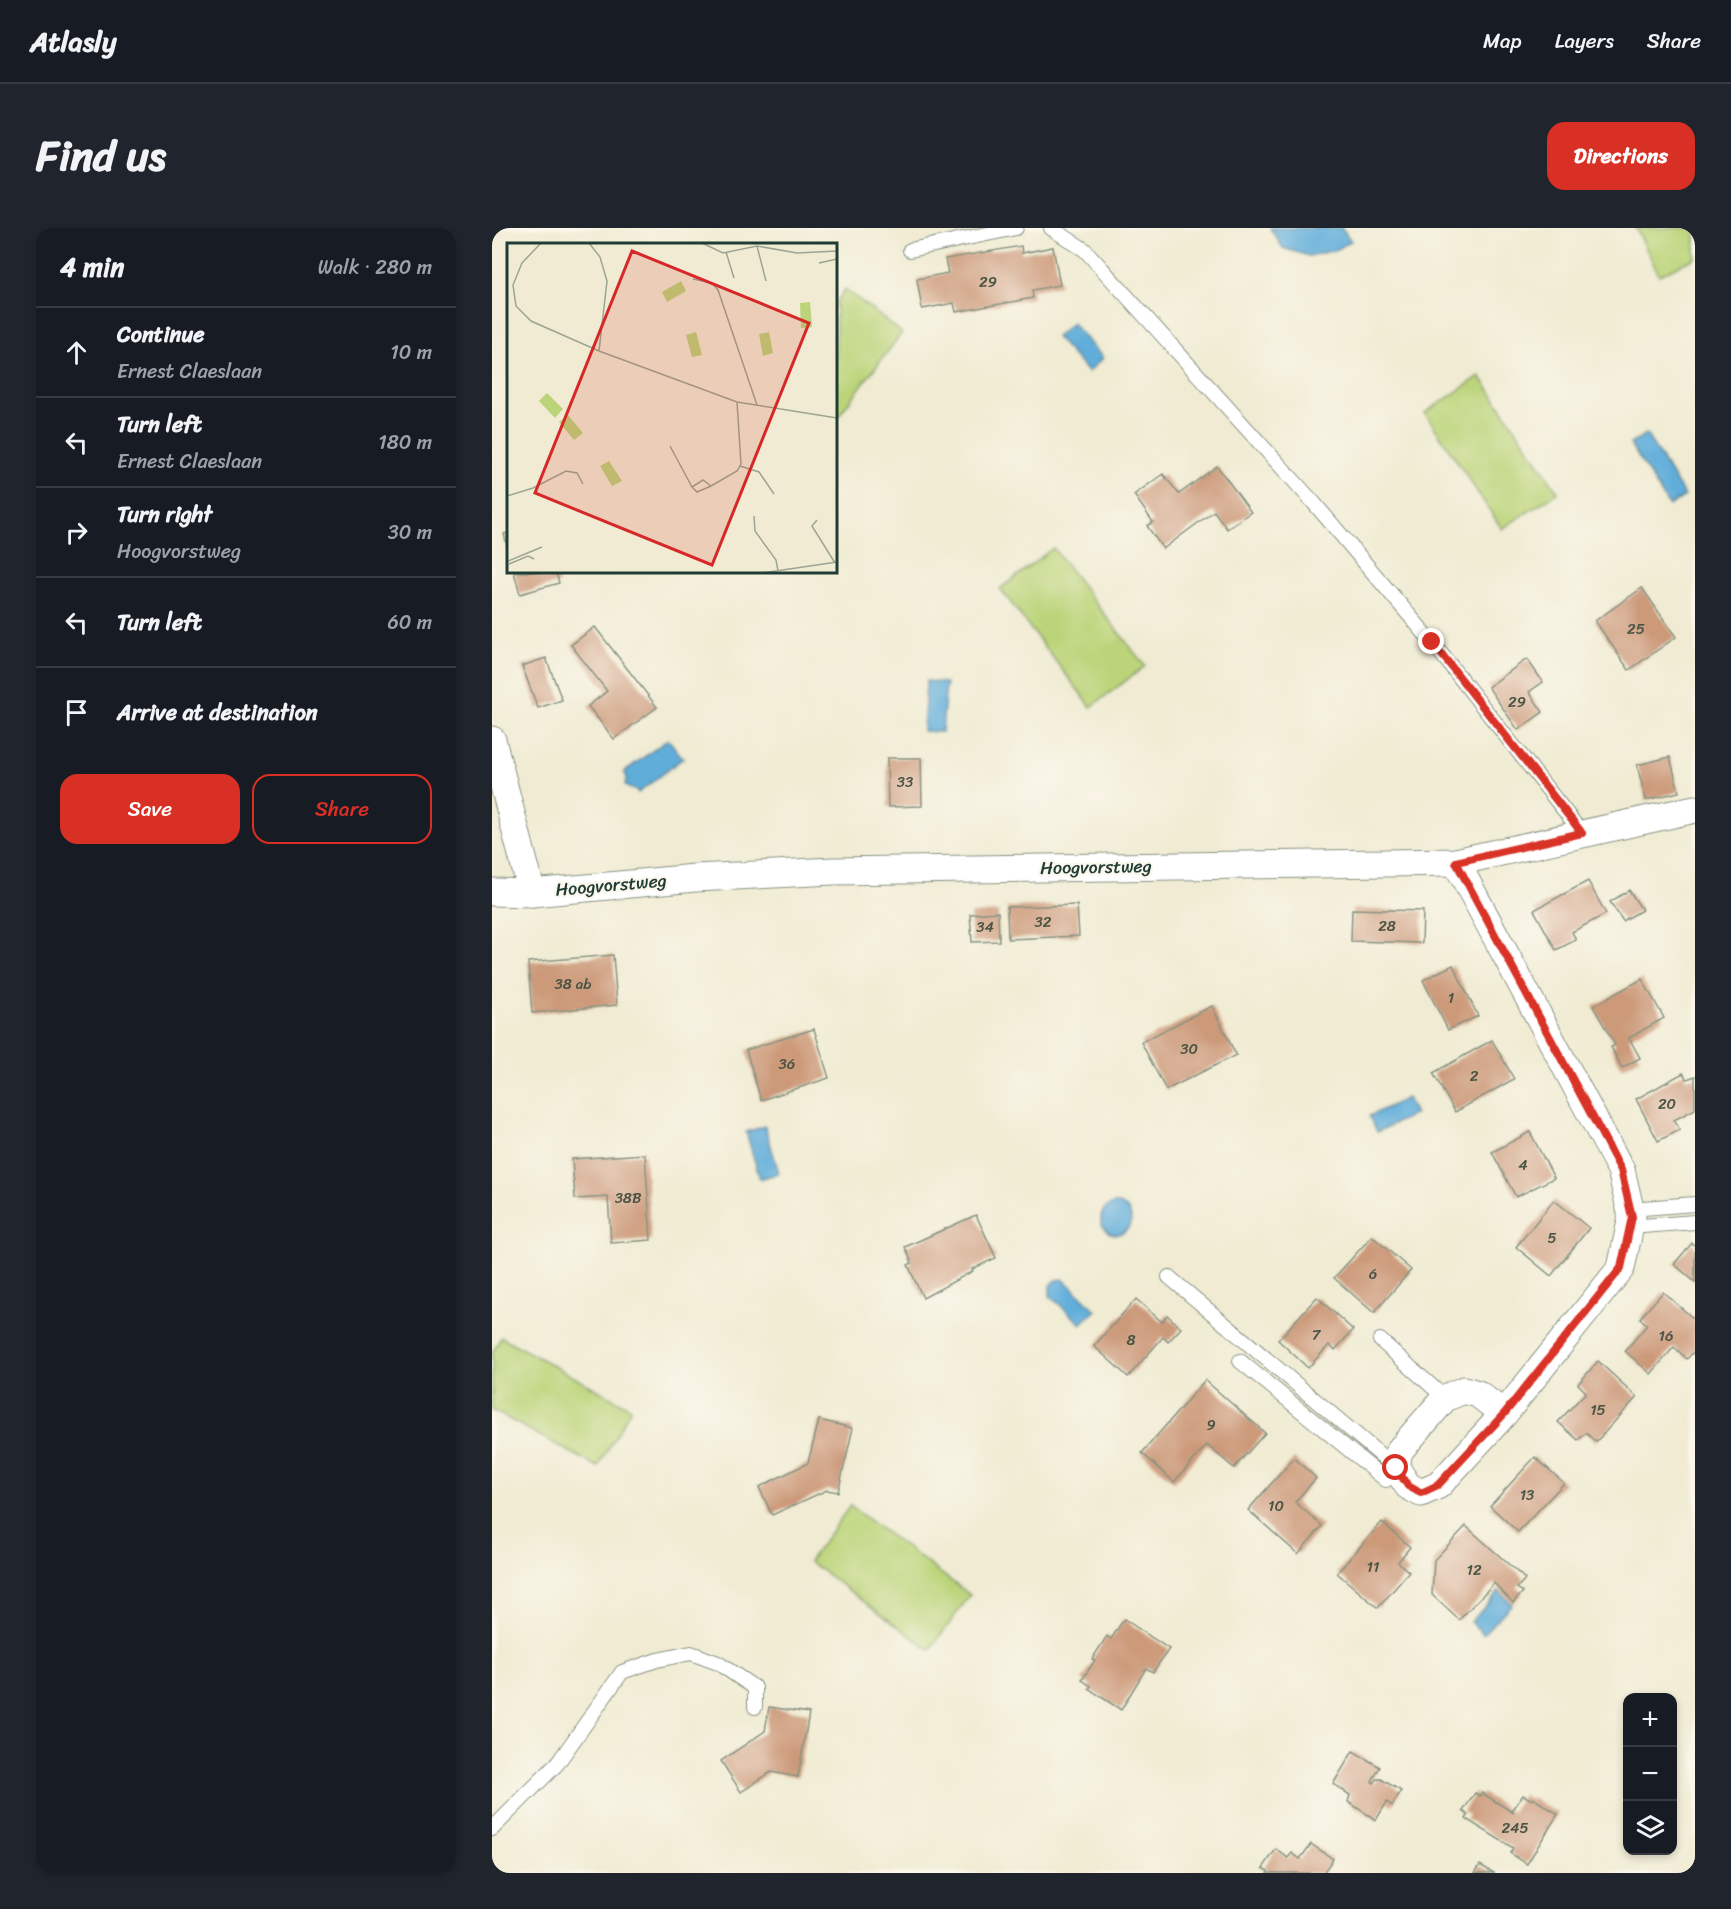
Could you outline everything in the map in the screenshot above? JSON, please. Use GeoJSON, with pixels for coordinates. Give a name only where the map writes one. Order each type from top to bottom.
{"type":"FeatureCollection","features":[{"type":"Feature","properties":{"kind":"street"},"geometry":{"type":"LineString","coordinates":[[492,740],[532,893]]}},
{"type":"Feature","properties":{"kind":"street","name":"Hoogvorstweg"},"geometry":{"type":"LineString","coordinates":[[492,892],[532,893],[695,878],[833,871],[1456,862],[1695,809]]}},
{"type":"Feature","properties":{"kind":"street"},"geometry":{"type":"LineString","coordinates":[[1456,862],[1621,1170],[1630,1218],[1621,1268],[1504,1414],[1438,1485],[1421,1493],[1408,1486],[1396,1468],[1400,1451],[1445,1398],[1464,1390],[1478,1394],[1504,1414]]}},
{"type":"Feature","properties":{"kind":"lane"},"geometry":{"type":"LineString","coordinates":[[910,250],[1016,228]]}},
{"type":"Feature","properties":{"kind":"lane"},"geometry":{"type":"LineString","coordinates":[[1051,228],[1085,250],[1314,503],[1432,642],[1582,833]]}},
{"type":"Feature","properties":{"kind":"lane"},"geometry":{"type":"LineString","coordinates":[[1630,1218],[1695,1204]]}},
{"type":"Feature","properties":{"kind":"lane"},"geometry":{"type":"LineString","coordinates":[[1630,1218],[1695,1222]]}},
{"type":"Feature","properties":{"kind":"lane"},"geometry":{"type":"LineString","coordinates":[[1169,1277],[1396,1468],[1386,1480],[1240,1361]]}},
{"type":"Feature","properties":{"kind":"lane"},"geometry":{"type":"LineString","coordinates":[[1380,1340],[1445,1398]]}},
{"type":"Feature","properties":{"kind":"lane"},"geometry":{"type":"LineString","coordinates":[[492,1829],[557,1764],[622,1672],[657,1660],[691,1653],[718,1663],[755,1688],[755,1707]]}},
{"type":"Feature","properties":{"kind":"green space"},"geometry":{"type":"Polygon","coordinates":[[[1636,228],[1695,228],[1695,258],[1659,275],[1636,228]]]}},
{"type":"Feature","properties":{"kind":"green space"},"geometry":{"type":"Polygon","coordinates":[[[845,289],[902,333],[837,418],[837,301],[845,289]]]}},
{"type":"Feature","properties":{"kind":"green space"},"geometry":{"type":"Polygon","coordinates":[[[1480,376],[1558,492],[1502,529],[1425,413],[1480,376]]]}},
{"type":"Feature","properties":{"kind":"green space"},"geometry":{"type":"Polygon","coordinates":[[[1053,548],[1145,666],[1091,707],[1000,589],[1053,548]]]}},
{"type":"Feature","properties":{"kind":"green space"},"geometry":{"type":"Polygon","coordinates":[[[501,1337],[631,1408],[598,1467],[492,1410],[492,1354],[501,1337]]]}},
{"type":"Feature","properties":{"kind":"green space"},"geometry":{"type":"Polygon","coordinates":[[[850,1506],[970,1595],[930,1650],[809,1561],[850,1506]]]}},
{"type":"Feature","properties":{"kind":"water"},"geometry":{"type":"Polygon","coordinates":[[[1270,228],[1342,228],[1351,241],[1336,250],[1309,256],[1283,248],[1270,228]]]}},
{"type":"Feature","properties":{"kind":"water"},"geometry":{"type":"Polygon","coordinates":[[[1072,323],[1103,358],[1088,372],[1056,337],[1072,323]]]}},
{"type":"Feature","properties":{"kind":"water"},"geometry":{"type":"Polygon","coordinates":[[[1646,434],[1685,496],[1669,506],[1630,444],[1646,434]]]}},
{"type":"Feature","properties":{"kind":"water"},"geometry":{"type":"Polygon","coordinates":[[[926,681],[946,683],[942,732],[923,731],[926,681]]]}},
{"type":"Feature","properties":{"kind":"water"},"geometry":{"type":"Polygon","coordinates":[[[668,739],[683,758],[638,793],[635,789],[628,788],[625,785],[627,777],[624,772],[668,739]]]}},
{"type":"Feature","properties":{"kind":"water"},"geometry":{"type":"Polygon","coordinates":[[[1407,1098],[1415,1114],[1377,1132],[1369,1116],[1407,1098]]]}},
{"type":"Feature","properties":{"kind":"water"},"geometry":{"type":"Polygon","coordinates":[[[765,1126],[779,1173],[760,1179],[746,1132],[765,1126]]]}},
{"type":"Feature","properties":{"kind":"water"},"geometry":{"type":"Polygon","coordinates":[[[1116,1204],[1127,1208],[1131,1219],[1127,1230],[1116,1234],[1105,1230],[1101,1219],[1105,1208],[1116,1204]]]}},
{"type":"Feature","properties":{"kind":"water"},"geometry":{"type":"Polygon","coordinates":[[[1063,1279],[1096,1310],[1081,1324],[1050,1296],[1050,1285],[1056,1280],[1063,1279]]]}},
{"type":"Feature","properties":{"kind":"water"},"geometry":{"type":"Polygon","coordinates":[[[1499,1591],[1512,1604],[1483,1634],[1471,1622],[1499,1591]]]}},
{"type":"Feature","properties":{"kind":"building"},"geometry":{"type":"Polygon","coordinates":[[[1021,246],[1022,253],[1053,247],[1060,285],[1032,290],[1033,298],[956,312],[954,303],[922,309],[917,279],[948,273],[945,259],[1021,246]]]}},
{"type":"Feature","properties":{"kind":"building"},"geometry":{"type":"Polygon","coordinates":[[[1217,466],[1251,512],[1227,529],[1214,511],[1163,549],[1147,526],[1153,522],[1134,495],[1163,474],[1179,494],[1217,466]]]}},
{"type":"Feature","properties":{"kind":"building"},"geometry":{"type":"Polygon","coordinates":[[[514,573],[556,573],[559,583],[520,594],[514,573]]]}},
{"type":"Feature","properties":{"kind":"building"},"geometry":{"type":"Polygon","coordinates":[[[1642,588],[1676,637],[1629,670],[1595,621],[1642,588]]]}},
{"type":"Feature","properties":{"kind":"building"},"geometry":{"type":"Polygon","coordinates":[[[595,627],[657,707],[614,739],[588,706],[607,691],[571,645],[595,627]]]}},
{"type":"Feature","properties":{"kind":"building"},"geometry":{"type":"Polygon","coordinates":[[[546,658],[562,700],[538,708],[522,666],[546,658]]]}},
{"type":"Feature","properties":{"kind":"building"},"geometry":{"type":"Polygon","coordinates":[[[1527,659],[1543,682],[1529,692],[1543,712],[1518,730],[1488,687],[1527,659]]]}},
{"type":"Feature","properties":{"kind":"building"},"geometry":{"type":"Polygon","coordinates":[[[1670,757],[1679,792],[1646,800],[1637,765],[1670,757]]]}},
{"type":"Feature","properties":{"kind":"building"},"geometry":{"type":"Polygon","coordinates":[[[887,758],[921,758],[922,806],[888,807],[887,758]]]}},
{"type":"Feature","properties":{"kind":"building"},"geometry":{"type":"Polygon","coordinates":[[[1588,881],[1606,914],[1572,932],[1576,940],[1556,950],[1534,910],[1588,881]]]}},
{"type":"Feature","properties":{"kind":"building"},"geometry":{"type":"Polygon","coordinates":[[[1629,890],[1642,910],[1623,921],[1610,902],[1629,890]]]}},
{"type":"Feature","properties":{"kind":"building"},"geometry":{"type":"Polygon","coordinates":[[[1077,905],[1079,936],[1008,939],[1007,907],[1077,905]]]}},
{"type":"Feature","properties":{"kind":"building"},"geometry":{"type":"Polygon","coordinates":[[[1352,909],[1423,911],[1422,943],[1351,941],[1352,909]]]}},
{"type":"Feature","properties":{"kind":"building"},"geometry":{"type":"Polygon","coordinates":[[[998,912],[999,941],[972,942],[970,914],[998,912]]]}},
{"type":"Feature","properties":{"kind":"building"},"geometry":{"type":"Polygon","coordinates":[[[613,955],[617,1005],[532,1013],[528,962],[613,955]]]}},
{"type":"Feature","properties":{"kind":"building"},"geometry":{"type":"Polygon","coordinates":[[[1453,965],[1478,1016],[1448,1030],[1423,980],[1453,965]]]}},
{"type":"Feature","properties":{"kind":"building"},"geometry":{"type":"Polygon","coordinates":[[[1642,979],[1664,1018],[1629,1038],[1640,1058],[1622,1068],[1611,1047],[1615,1045],[1593,1006],[1642,979]]]}},
{"type":"Feature","properties":{"kind":"building"},"geometry":{"type":"Polygon","coordinates":[[[1212,1006],[1236,1055],[1166,1090],[1141,1042],[1212,1006]]]}},
{"type":"Feature","properties":{"kind":"building"},"geometry":{"type":"Polygon","coordinates":[[[814,1029],[829,1078],[761,1100],[746,1050],[814,1029]]]}},
{"type":"Feature","properties":{"kind":"building"},"geometry":{"type":"Polygon","coordinates":[[[1492,1040],[1514,1079],[1455,1112],[1433,1073],[1492,1040]]]}},
{"type":"Feature","properties":{"kind":"building"},"geometry":{"type":"Polygon","coordinates":[[[1683,1073],[1687,1079],[1695,1076],[1695,1109],[1674,1120],[1680,1130],[1658,1141],[1636,1099],[1683,1073]]]}},
{"type":"Feature","properties":{"kind":"building"},"geometry":{"type":"Polygon","coordinates":[[[1530,1132],[1554,1178],[1516,1197],[1492,1152],[1530,1132]]]}},
{"type":"Feature","properties":{"kind":"building"},"geometry":{"type":"Polygon","coordinates":[[[645,1154],[651,1240],[611,1243],[608,1197],[575,1199],[572,1159],[645,1154]]]}},
{"type":"Feature","properties":{"kind":"building"},"geometry":{"type":"Polygon","coordinates":[[[1554,1200],[1589,1228],[1551,1276],[1516,1247],[1554,1200]]]}},
{"type":"Feature","properties":{"kind":"building"},"geometry":{"type":"Polygon","coordinates":[[[976,1215],[996,1258],[972,1269],[973,1271],[923,1298],[908,1265],[912,1263],[905,1247],[976,1215]]]}},
{"type":"Feature","properties":{"kind":"building"},"geometry":{"type":"Polygon","coordinates":[[[1372,1236],[1411,1270],[1374,1313],[1334,1278],[1372,1236]]]}},
{"type":"Feature","properties":{"kind":"building"},"geometry":{"type":"Polygon","coordinates":[[[1692,1243],[1695,1246],[1695,1282],[1674,1264],[1692,1243]]]}},
{"type":"Feature","properties":{"kind":"building"},"geometry":{"type":"Polygon","coordinates":[[[1663,1292],[1695,1320],[1695,1350],[1687,1359],[1674,1347],[1651,1374],[1625,1351],[1647,1325],[1640,1318],[1663,1292]]]}},
{"type":"Feature","properties":{"kind":"building"},"geometry":{"type":"Polygon","coordinates":[[[1317,1297],[1353,1330],[1335,1350],[1329,1345],[1308,1368],[1278,1340],[1317,1297]]]}},
{"type":"Feature","properties":{"kind":"building"},"geometry":{"type":"Polygon","coordinates":[[[1136,1299],[1162,1322],[1167,1315],[1181,1328],[1168,1342],[1163,1337],[1128,1377],[1094,1346],[1136,1299]]]}},
{"type":"Feature","properties":{"kind":"building"},"geometry":{"type":"Polygon","coordinates":[[[1598,1361],[1637,1397],[1596,1442],[1586,1433],[1578,1440],[1558,1422],[1586,1392],[1578,1384],[1598,1361]]]}},
{"type":"Feature","properties":{"kind":"building"},"geometry":{"type":"Polygon","coordinates":[[[1205,1380],[1265,1433],[1234,1468],[1207,1445],[1174,1482],[1142,1453],[1205,1380]]]}},
{"type":"Feature","properties":{"kind":"building"},"geometry":{"type":"Polygon","coordinates":[[[819,1420],[853,1428],[838,1492],[827,1490],[772,1515],[759,1487],[808,1463],[819,1420]]]}},
{"type":"Feature","properties":{"kind":"building"},"geometry":{"type":"Polygon","coordinates":[[[1535,1457],[1564,1483],[1518,1532],[1490,1506],[1535,1457]]]}},
{"type":"Feature","properties":{"kind":"building"},"geometry":{"type":"Polygon","coordinates":[[[1294,1458],[1316,1478],[1295,1502],[1322,1526],[1298,1554],[1248,1510],[1294,1458]]]}},
{"type":"Feature","properties":{"kind":"building"},"geometry":{"type":"Polygon","coordinates":[[[1382,1522],[1410,1547],[1398,1562],[1409,1572],[1378,1608],[1337,1573],[1382,1522]]]}},
{"type":"Feature","properties":{"kind":"building"},"geometry":{"type":"Polygon","coordinates":[[[1466,1526],[1525,1579],[1517,1588],[1523,1592],[1513,1603],[1494,1583],[1459,1620],[1432,1595],[1434,1560],[1466,1526]]]}},
{"type":"Feature","properties":{"kind":"building"},"geometry":{"type":"Polygon","coordinates":[[[1124,1619],[1169,1649],[1153,1672],[1146,1668],[1121,1710],[1089,1689],[1091,1686],[1082,1680],[1107,1636],[1111,1639],[1124,1619]]]}},
{"type":"Feature","properties":{"kind":"building"},"geometry":{"type":"Polygon","coordinates":[[[769,1707],[809,1713],[798,1777],[771,1772],[741,1792],[721,1761],[765,1731],[769,1707]]]}},
{"type":"Feature","properties":{"kind":"building"},"geometry":{"type":"Polygon","coordinates":[[[1353,1751],[1380,1767],[1372,1781],[1374,1783],[1377,1779],[1381,1779],[1401,1791],[1392,1806],[1387,1802],[1376,1820],[1348,1802],[1350,1795],[1333,1784],[1353,1751]]]}},
{"type":"Feature","properties":{"kind":"building"},"geometry":{"type":"Polygon","coordinates":[[[1475,1793],[1480,1796],[1482,1793],[1514,1813],[1512,1811],[1523,1795],[1532,1800],[1533,1798],[1558,1814],[1527,1864],[1510,1853],[1513,1848],[1466,1819],[1468,1815],[1463,1811],[1475,1793]]]}},
{"type":"Feature","properties":{"kind":"building"},"geometry":{"type":"Polygon","coordinates":[[[1311,1844],[1333,1859],[1323,1873],[1267,1873],[1268,1871],[1263,1868],[1276,1849],[1288,1858],[1292,1853],[1300,1859],[1311,1844]]]}},
{"type":"Feature","properties":{"kind":"building"},"geometry":{"type":"Polygon","coordinates":[[[1480,1865],[1494,1873],[1475,1873],[1480,1865]]]}},
{"type":"Feature","properties":{"kind":"route"},"geometry":{"type":"LineString","coordinates":[[1396,1468],[1408,1486],[1421,1493],[1438,1485],[1504,1414],[1621,1268],[1632,1217],[1621,1170],[1456,862],[1582,833],[1432,642]]}}]}
